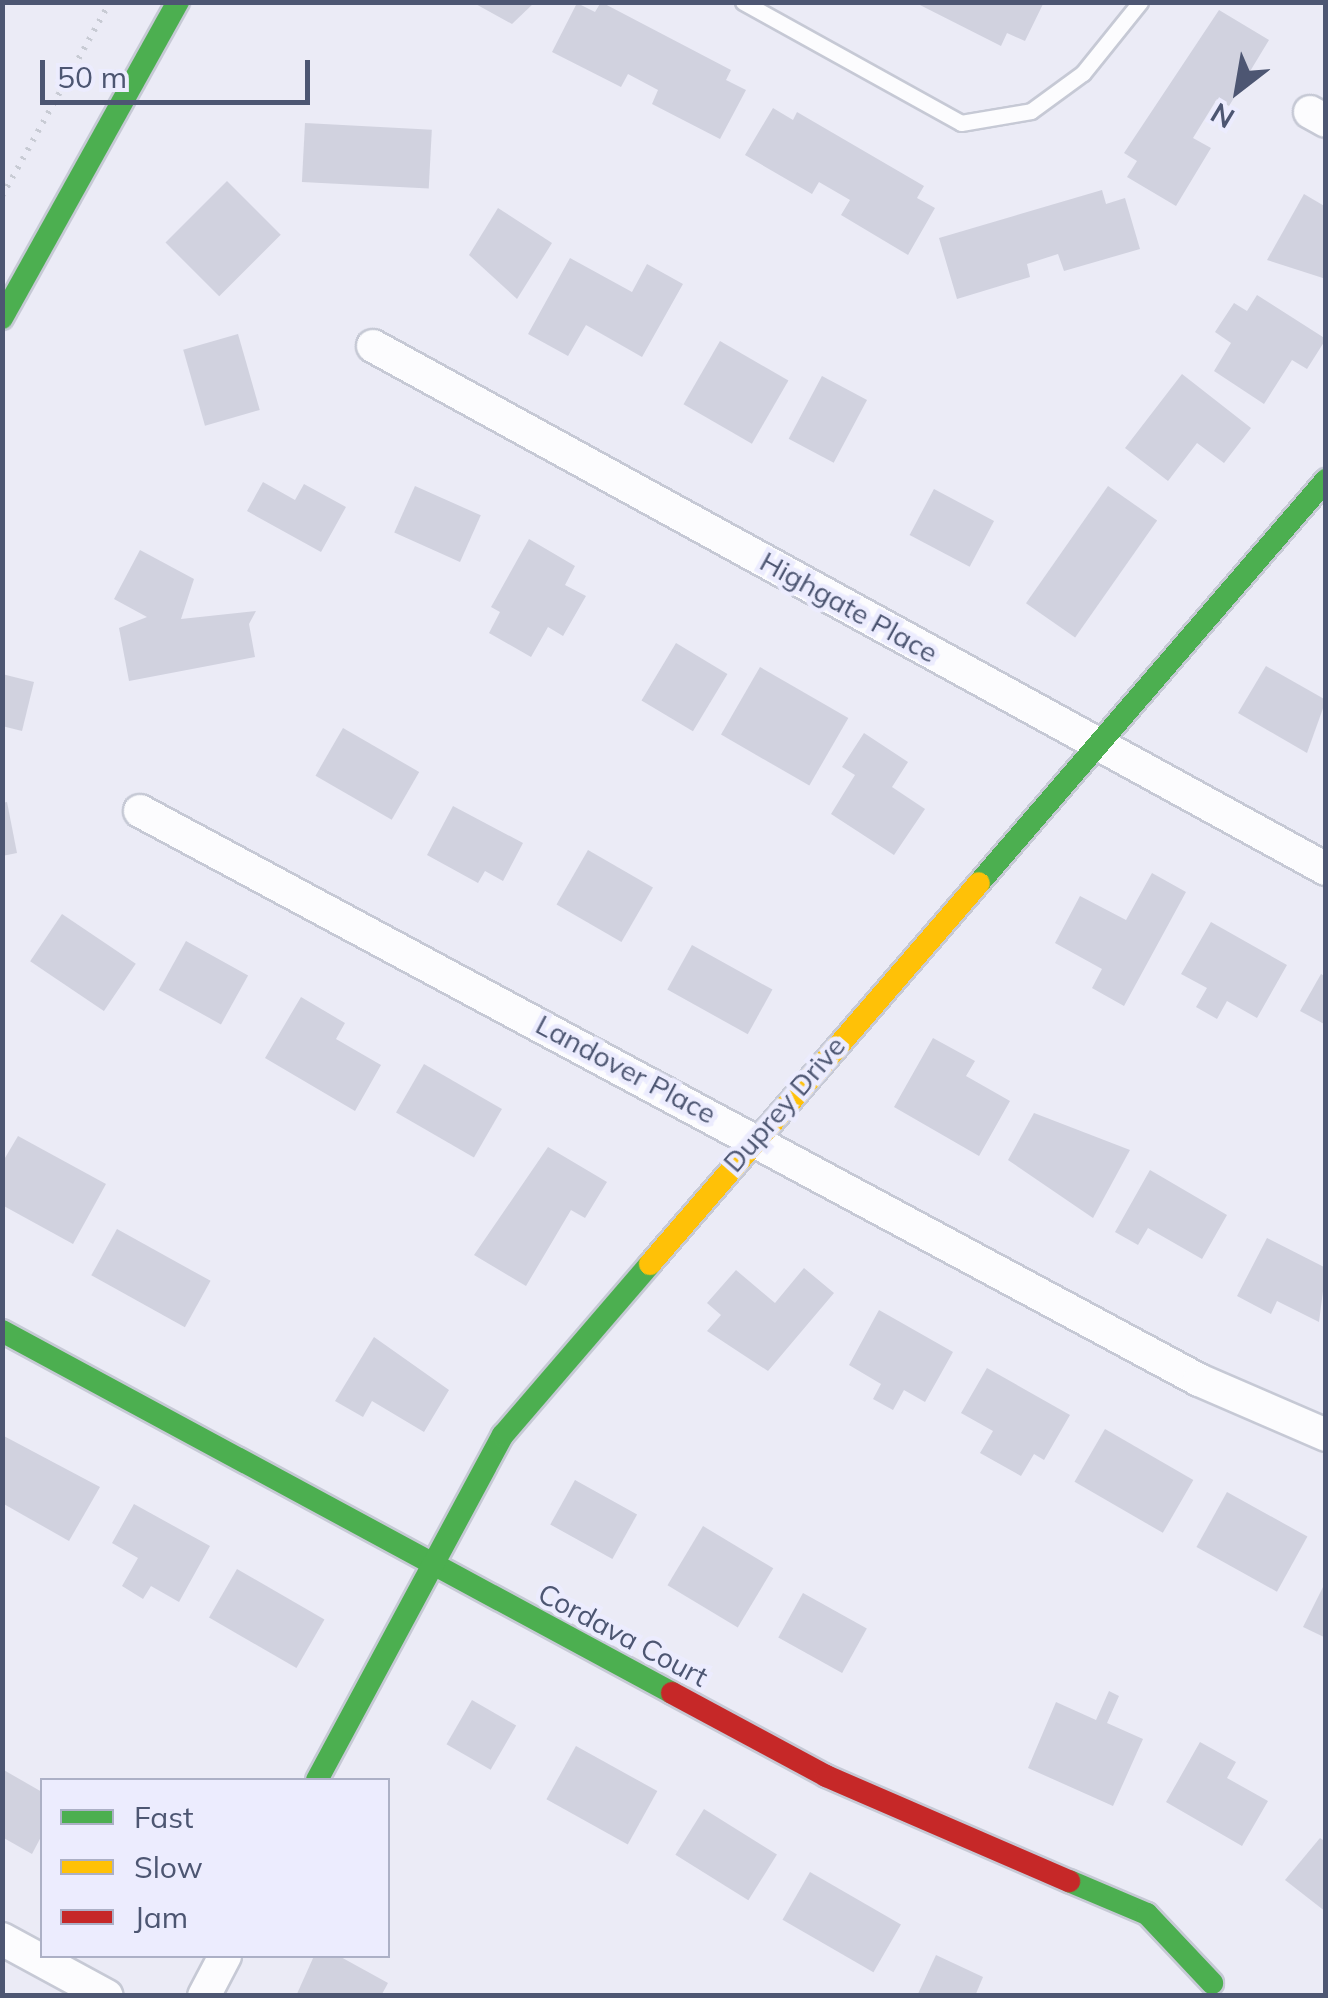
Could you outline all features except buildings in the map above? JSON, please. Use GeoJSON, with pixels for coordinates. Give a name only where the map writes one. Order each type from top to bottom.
{"type":"FeatureCollection","features":[{"type":"Feature","properties":{"kind":"street"},"geometry":{"type":"LineString","coordinates":[[2,318],[178,2]]}},
{"type":"Feature","properties":{"kind":"street","name":"Highgate Place"},"geometry":{"type":"LineString","coordinates":[[373,346],[1326,869]]}},
{"type":"Feature","properties":{"kind":"street","name":"Duprey Drive"},"geometry":{"type":"LineString","coordinates":[[318,1778],[502,1435],[1326,480]]}},
{"type":"Feature","properties":{"kind":"street","name":"Landover Place"},"geometry":{"type":"LineString","coordinates":[[140,810],[1199,1380],[1326,1435]]}},
{"type":"Feature","properties":{"kind":"street","name":"Cordava Court"},"geometry":{"type":"LineString","coordinates":[[2,1331],[430,1566],[826,1776],[1147,1914],[1212,1983]]}},
{"type":"Feature","properties":{"kind":"street"},"geometry":{"type":"LineString","coordinates":[[2,1939],[107,1996]]}},
{"type":"Feature","properties":{"kind":"street"},"geometry":{"type":"LineString","coordinates":[[204,1996],[224,1958]]}},
{"type":"Feature","properties":{"kind":"lane"},"geometry":{"type":"LineString","coordinates":[[744,2],[961,123],[1031,112],[1083,73],[1140,2]]}},
{"type":"Feature","properties":{"kind":"path"},"geometry":{"type":"LineString","coordinates":[[2,196],[110,2]]}},
{"type":"Feature","properties":{"kind":"traffic: fast"},"geometry":{"type":"LineString","coordinates":[[2,318],[178,2]]}},
{"type":"Feature","properties":{"kind":"traffic: fast"},"geometry":{"type":"LineString","coordinates":[[979,883],[1326,480]]}},
{"type":"Feature","properties":{"kind":"traffic: fast"},"geometry":{"type":"LineString","coordinates":[[318,1778],[503,1435],[650,1264]]}},
{"type":"Feature","properties":{"kind":"traffic: fast"},"geometry":{"type":"LineString","coordinates":[[2,1331],[672,1693]]}},
{"type":"Feature","properties":{"kind":"traffic: fast"},"geometry":{"type":"LineString","coordinates":[[1069,1881],[1147,1914],[1212,1983]]}},
{"type":"Feature","properties":{"kind":"traffic: slow"},"geometry":{"type":"LineString","coordinates":[[650,1264],[979,883]]}},
{"type":"Feature","properties":{"kind":"traffic: jam"},"geometry":{"type":"LineString","coordinates":[[672,1693],[826,1776],[1069,1881]]}}]}
